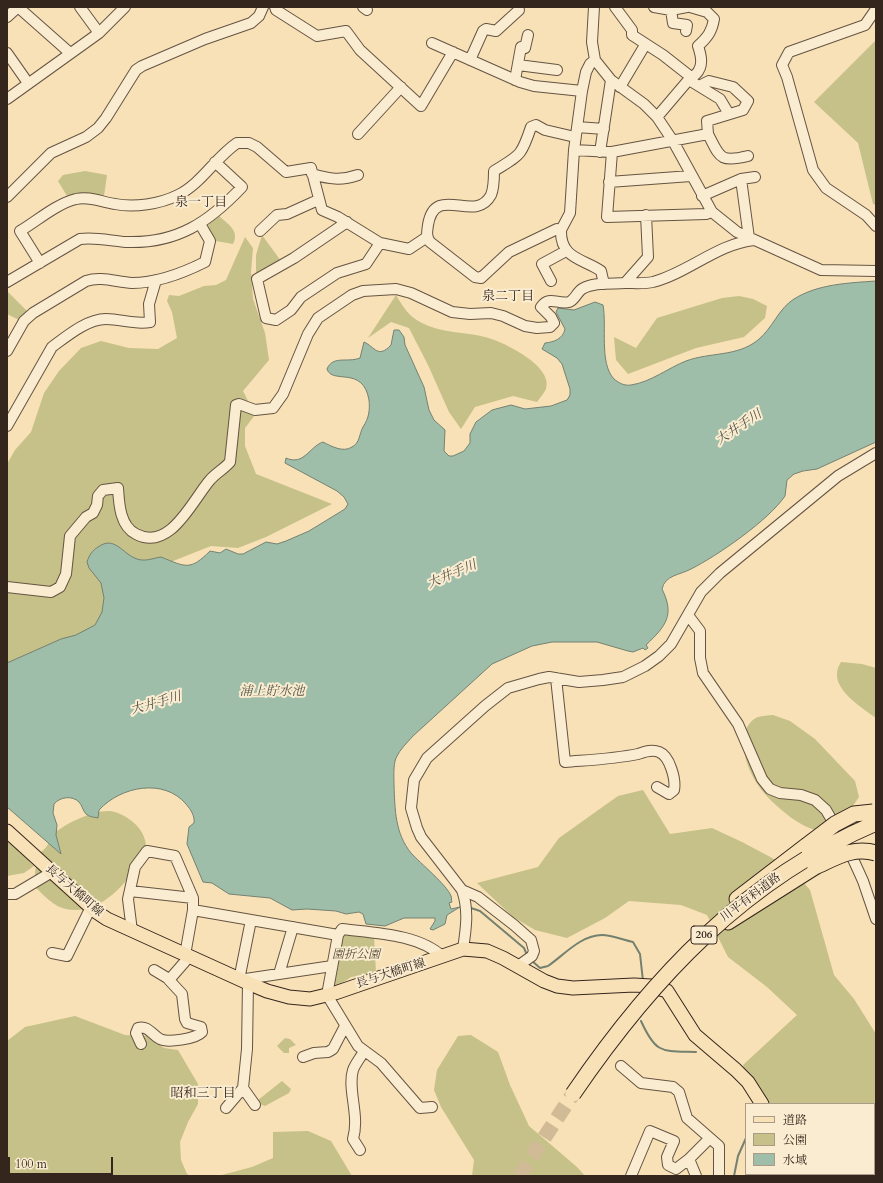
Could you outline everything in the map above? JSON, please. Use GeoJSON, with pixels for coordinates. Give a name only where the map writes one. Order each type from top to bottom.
{"type":"FeatureCollection","features":[{"type":"Feature","properties":{"kind":"highway"},"geometry":{"type":"LineString","coordinates":[[717,926],[739,897],[836,824],[854,814],[875,816]]}},
{"type":"Feature","properties":{"kind":"highway","name":"川平有料道路"},"geometry":{"type":"LineString","coordinates":[[574,1096],[641,1009],[717,926],[768,884],[799,863],[848,835],[875,816]]}},
{"type":"Feature","properties":{"kind":"highway","name":"川平有料道路"},"geometry":{"type":"LineString","coordinates":[[717,926],[771,887],[802,867],[876,828]]}},
{"type":"Feature","properties":{"kind":"highway"},"geometry":{"type":"LineString","coordinates":[[717,926],[815,867],[852,850],[868,850],[876,853]]}},
{"type":"Feature","properties":{"kind":"main road","name":"長与大橋町線"},"geometry":{"type":"LineString","coordinates":[[7,831],[91,907],[107,919],[267,991],[298,999],[310,999],[327,995],[463,949],[487,951],[503,958],[525,961],[544,981],[558,986],[573,988],[634,985],[652,986],[667,991],[695,1035],[748,1082],[761,1103]]}},
{"type":"Feature","properties":{"kind":"street"},"geometry":{"type":"LineString","coordinates":[[7,17],[18,7],[70,53]]}},
{"type":"Feature","properties":{"kind":"street"},"geometry":{"type":"LineString","coordinates":[[80,7],[99,33]]}},
{"type":"Feature","properties":{"kind":"street"},"geometry":{"type":"LineString","coordinates":[[7,99],[99,33],[125,7]]}},
{"type":"Feature","properties":{"kind":"street"},"geometry":{"type":"LineString","coordinates":[[7,197],[51,153],[86,137],[98,128],[136,70],[204,39],[251,24],[259,16],[263,7]]}},
{"type":"Feature","properties":{"kind":"street"},"geometry":{"type":"LineString","coordinates":[[275,7],[276,10],[317,36],[346,31],[360,50],[421,106],[453,52]]}},
{"type":"Feature","properties":{"kind":"street"},"geometry":{"type":"LineString","coordinates":[[594,7],[592,42],[595,60],[610,80],[644,104],[657,117],[673,141],[712,212],[730,227],[752,239],[821,270],[876,271]]}},
{"type":"Feature","properties":{"kind":"street"},"geometry":{"type":"LineString","coordinates":[[615,7],[632,30],[632,35],[645,45],[664,55],[691,77]]}},
{"type":"Feature","properties":{"kind":"street"},"geometry":{"type":"LineString","coordinates":[[654,7],[671,10],[688,7],[707,12],[714,19],[713,29],[707,38],[698,46],[701,65],[694,76],[691,77],[657,117]]}},
{"type":"Feature","properties":{"kind":"street"},"geometry":{"type":"LineString","coordinates":[[470,60],[483,31],[486,29],[496,31],[519,10]]}},
{"type":"Feature","properties":{"kind":"street"},"geometry":{"type":"LineString","coordinates":[[671,10],[673,23],[687,25],[686,31]]}},
{"type":"Feature","properties":{"kind":"street"},"geometry":{"type":"LineString","coordinates":[[876,10],[865,25],[789,52],[782,65],[787,77],[813,170],[826,188],[866,215],[876,226]]}},
{"type":"Feature","properties":{"kind":"street"},"geometry":{"type":"LineString","coordinates":[[515,80],[521,47],[525,48],[528,35]]}},
{"type":"Feature","properties":{"kind":"street"},"geometry":{"type":"LineString","coordinates":[[432,43],[515,80],[534,86],[582,92]]}},
{"type":"Feature","properties":{"kind":"street"},"geometry":{"type":"LineString","coordinates":[[620,87],[645,45]]}},
{"type":"Feature","properties":{"kind":"street"},"geometry":{"type":"LineString","coordinates":[[7,53],[28,83]]}},
{"type":"Feature","properties":{"kind":"street"},"geometry":{"type":"LineString","coordinates":[[595,60],[586,72],[576,132],[570,213],[561,230],[566,251],[582,263],[593,266],[601,271],[604,284]]}},
{"type":"Feature","properties":{"kind":"street"},"geometry":{"type":"LineString","coordinates":[[518,65],[557,70]]}},
{"type":"Feature","properties":{"kind":"street"},"geometry":{"type":"LineString","coordinates":[[691,77],[689,80],[720,99],[729,114]]}},
{"type":"Feature","properties":{"kind":"street"},"geometry":{"type":"LineString","coordinates":[[600,152],[610,80]]}},
{"type":"Feature","properties":{"kind":"street"},"geometry":{"type":"LineString","coordinates":[[699,86],[709,81],[733,87],[748,101],[743,110],[707,121],[708,134],[718,155],[722,158],[735,159],[748,156]]}},
{"type":"Feature","properties":{"kind":"street"},"geometry":{"type":"LineString","coordinates":[[358,134],[400,87]]}},
{"type":"Feature","properties":{"kind":"street"},"geometry":{"type":"LineString","coordinates":[[561,230],[557,229],[509,252],[481,278],[475,277],[430,242],[427,237],[430,214],[435,208],[448,204],[467,208],[488,200],[493,188],[494,171],[524,150],[531,127],[536,125],[545,130],[576,132],[604,129]]}},
{"type":"Feature","properties":{"kind":"street"},"geometry":{"type":"LineString","coordinates":[[574,150],[612,152],[708,134]]}},
{"type":"Feature","properties":{"kind":"street"},"geometry":{"type":"LineString","coordinates":[[40,263],[20,231],[65,203],[76,199],[88,198],[115,204],[158,203],[178,195],[193,185],[237,142],[249,143],[257,147],[286,172],[310,168],[322,210],[347,222],[380,243],[409,249],[427,237]]}},
{"type":"Feature","properties":{"kind":"street"},"geometry":{"type":"LineString","coordinates":[[612,152],[607,217],[706,214],[712,212]]}},
{"type":"Feature","properties":{"kind":"street"},"geometry":{"type":"LineString","coordinates":[[7,282],[80,239],[92,238],[125,242],[143,242],[178,235],[200,224],[223,207],[242,187],[215,162]]}},
{"type":"Feature","properties":{"kind":"street"},"geometry":{"type":"LineString","coordinates":[[312,174],[329,179],[346,179],[358,175]]}},
{"type":"Feature","properties":{"kind":"street"},"geometry":{"type":"LineString","coordinates":[[609,182],[691,176]]}},
{"type":"Feature","properties":{"kind":"street"},"geometry":{"type":"LineString","coordinates":[[702,196],[741,179],[755,177]]}},
{"type":"Feature","properties":{"kind":"street"},"geometry":{"type":"LineString","coordinates":[[741,179],[752,239]]}},
{"type":"Feature","properties":{"kind":"street"},"geometry":{"type":"LineString","coordinates":[[260,231],[277,215],[287,214],[318,200]]}},
{"type":"Feature","properties":{"kind":"street"},"geometry":{"type":"LineString","coordinates":[[625,283],[648,257],[646,215]]}},
{"type":"Feature","properties":{"kind":"street"},"geometry":{"type":"LineString","coordinates":[[347,222],[294,258],[257,279],[266,318],[276,320],[291,310],[301,297],[337,273],[366,264],[380,243]]}},
{"type":"Feature","properties":{"kind":"street"},"geometry":{"type":"LineString","coordinates":[[7,351],[24,321],[33,313],[86,281],[103,279],[133,283],[156,280],[189,270],[205,262],[210,241],[200,224]]}},
{"type":"Feature","properties":{"kind":"street"},"geometry":{"type":"LineString","coordinates":[[7,587],[51,592],[60,587],[66,574],[70,536],[86,516],[93,513],[97,505],[98,496],[103,490],[118,488],[123,521],[130,531],[141,537],[153,539],[166,534],[182,520],[196,497],[211,478],[230,462],[236,405],[239,404],[255,410],[273,408],[283,394],[308,334],[318,318],[352,295],[363,291],[396,289],[411,293],[452,312],[470,314],[491,313],[536,328],[550,327],[554,323],[551,317],[541,307],[544,303],[552,300],[567,303],[572,300],[581,290],[604,284],[652,282],[726,248],[752,239]]}},
{"type":"Feature","properties":{"kind":"street"},"geometry":{"type":"LineString","coordinates":[[551,281],[542,264],[566,251]]}},
{"type":"Feature","properties":{"kind":"street"},"geometry":{"type":"LineString","coordinates":[[7,426],[52,347],[61,340],[94,320],[107,319],[141,324],[150,322],[149,304],[156,280]]}},
{"type":"Feature","properties":{"kind":"street"},"geometry":{"type":"LineString","coordinates":[[463,949],[467,907],[462,890],[417,828],[411,808],[414,780],[427,758],[485,706],[508,688],[549,677],[580,682],[623,677],[634,672],[666,649],[701,592],[720,573],[838,476],[876,453]]}},
{"type":"Feature","properties":{"kind":"street"},"geometry":{"type":"LineString","coordinates":[[688,615],[700,631],[700,658],[703,673],[738,724],[762,779],[770,789],[780,793],[800,795],[815,800],[826,810],[848,847],[863,881],[876,919]]}},
{"type":"Feature","properties":{"kind":"street"},"geometry":{"type":"LineString","coordinates":[[556,678],[565,762],[611,759],[651,751],[659,752],[666,758],[675,783],[674,790],[669,794],[657,787]]}},
{"type":"Feature","properties":{"kind":"street"},"geometry":{"type":"LineString","coordinates":[[132,931],[128,899],[135,867],[147,851],[175,856],[193,898],[193,910],[187,956],[169,979]]}},
{"type":"Feature","properties":{"kind":"street"},"geometry":{"type":"LineString","coordinates":[[7,894],[15,894],[52,872]]}},
{"type":"Feature","properties":{"kind":"street"},"geometry":{"type":"LineString","coordinates":[[130,890],[193,898]]}},
{"type":"Feature","properties":{"kind":"street"},"geometry":{"type":"LineString","coordinates":[[462,890],[478,897],[531,940],[534,951],[525,961]]}},
{"type":"Feature","properties":{"kind":"street"},"geometry":{"type":"LineString","coordinates":[[52,953],[67,956],[91,907]]}},
{"type":"Feature","properties":{"kind":"street"},"geometry":{"type":"LineString","coordinates":[[193,910],[338,935]]}},
{"type":"Feature","properties":{"kind":"street"},"geometry":{"type":"LineString","coordinates":[[226,1108],[243,1088],[247,1049],[244,981],[251,920]]}},
{"type":"Feature","properties":{"kind":"street"},"geometry":{"type":"LineString","coordinates":[[279,974],[293,927]]}},
{"type":"Feature","properties":{"kind":"street"},"geometry":{"type":"LineString","coordinates":[[432,1107],[420,1108],[381,1063],[358,1046],[327,995],[338,935],[342,929],[370,931],[405,938],[437,951],[443,957]]}},
{"type":"Feature","properties":{"kind":"street"},"geometry":{"type":"LineString","coordinates":[[244,981],[332,966]]}},
{"type":"Feature","properties":{"kind":"street"},"geometry":{"type":"LineString","coordinates":[[141,1044],[136,1033],[138,1028],[141,1027],[145,1028],[164,1041],[185,1040],[202,1032],[201,1027],[186,1023],[184,1020],[182,994],[170,983],[169,979],[154,970]]}},
{"type":"Feature","properties":{"kind":"street"},"geometry":{"type":"LineString","coordinates":[[303,1057],[314,1053],[328,1052],[332,1049],[346,1026]]}},
{"type":"Feature","properties":{"kind":"street"},"geometry":{"type":"LineString","coordinates":[[360,1150],[353,1139],[356,1128],[352,1080],[353,1070],[364,1051]]}},
{"type":"Feature","properties":{"kind":"street"},"geometry":{"type":"LineString","coordinates":[[621,1066],[641,1083],[673,1087],[679,1092],[687,1118],[718,1146],[719,1176]]}},
{"type":"Feature","properties":{"kind":"street"},"geometry":{"type":"LineString","coordinates":[[243,1088],[255,1105]]}},
{"type":"Feature","properties":{"kind":"street"},"geometry":{"type":"LineString","coordinates":[[631,1176],[650,1131],[674,1141],[667,1157],[668,1165],[676,1170],[709,1139]]}},
{"type":"Feature","properties":{"kind":"street"},"geometry":{"type":"LineString","coordinates":[[689,1159],[696,1176]]}},
{"type":"Feature","properties":{"kind":"green space"},"geometry":{"type":"Polygon","coordinates":[[[876,40],[876,205],[873,204],[858,143],[814,102],[876,40]]]}},
{"type":"Feature","properties":{"kind":"green space"},"geometry":{"type":"Polygon","coordinates":[[[85,171],[107,175],[104,196],[79,193],[67,196],[58,181],[63,175],[85,171]]]}},
{"type":"Feature","properties":{"kind":"green space"},"geometry":{"type":"Polygon","coordinates":[[[219,216],[232,228],[234,232],[235,239],[233,244],[216,241],[210,232],[208,225],[219,216]]]}},
{"type":"Feature","properties":{"kind":"green space"},"geometry":{"type":"Polygon","coordinates":[[[262,235],[281,261],[256,273],[256,255],[262,235]]]}},
{"type":"Feature","properties":{"kind":"green space"},"geometry":{"type":"Polygon","coordinates":[[[245,237],[253,248],[251,272],[253,299],[265,333],[269,360],[243,391],[255,415],[245,428],[245,446],[256,474],[332,504],[266,537],[238,548],[211,546],[158,567],[117,586],[96,629],[7,664],[7,464],[15,450],[31,432],[44,393],[59,371],[81,348],[101,341],[129,348],[158,349],[177,338],[172,312],[167,301],[169,295],[179,296],[204,286],[216,285],[226,280],[245,237]]]}},
{"type":"Feature","properties":{"kind":"green space"},"geometry":{"type":"Polygon","coordinates":[[[7,291],[28,312],[21,321],[7,314],[7,291]]]}},
{"type":"Feature","properties":{"kind":"green space"},"geometry":{"type":"Polygon","coordinates":[[[396,295],[404,308],[417,321],[437,329],[493,339],[514,349],[535,363],[546,380],[546,389],[537,402],[513,396],[475,407],[461,429],[449,412],[428,365],[409,328],[391,322],[368,338],[396,295]]]}},
{"type":"Feature","properties":{"kind":"green space"},"geometry":{"type":"Polygon","coordinates":[[[739,296],[753,299],[767,306],[765,318],[744,337],[696,348],[628,374],[616,360],[614,337],[636,348],[657,318],[722,298],[739,296]]]}},
{"type":"Feature","properties":{"kind":"green space"},"geometry":{"type":"Polygon","coordinates":[[[841,662],[862,664],[876,668],[876,718],[846,694],[841,687],[837,679],[837,671],[841,662]]]}},
{"type":"Feature","properties":{"kind":"green space"},"geometry":{"type":"Polygon","coordinates":[[[773,715],[790,721],[815,739],[855,781],[859,797],[841,820],[827,830],[819,831],[809,828],[789,816],[763,792],[751,773],[746,760],[744,747],[747,728],[758,717],[773,715]]]}},
{"type":"Feature","properties":{"kind":"green space"},"geometry":{"type":"Polygon","coordinates":[[[643,790],[670,834],[712,828],[791,868],[810,890],[834,975],[854,999],[876,1034],[876,1176],[874,1175],[875,1103],[763,1103],[747,1082],[743,1065],[797,1015],[767,987],[728,957],[707,915],[681,905],[629,901],[605,918],[567,938],[535,930],[513,917],[477,883],[538,867],[559,838],[618,796],[643,790]]]}},
{"type":"Feature","properties":{"kind":"green space"},"geometry":{"type":"Polygon","coordinates":[[[113,811],[131,820],[143,834],[146,846],[145,850],[126,881],[109,898],[88,908],[77,910],[62,908],[50,901],[36,888],[35,872],[39,853],[43,851],[58,830],[74,821],[96,812],[113,811]]]}},
{"type":"Feature","properties":{"kind":"green space"},"geometry":{"type":"Polygon","coordinates":[[[7,839],[34,866],[24,873],[7,876],[7,839]]]}},
{"type":"Feature","properties":{"kind":"green space","name":"園折公園"},"geometry":{"type":"Polygon","coordinates":[[[344,932],[374,936],[376,973],[351,977],[336,987],[333,985],[340,937],[344,932]]]}},
{"type":"Feature","properties":{"kind":"green space"},"geometry":{"type":"Polygon","coordinates":[[[75,1016],[125,1035],[146,1036],[164,1048],[178,1050],[198,1084],[198,1104],[188,1122],[180,1142],[181,1160],[187,1174],[191,1176],[7,1176],[7,1041],[25,1027],[75,1016]]]}},
{"type":"Feature","properties":{"kind":"green space"},"geometry":{"type":"Polygon","coordinates":[[[471,1035],[498,1052],[510,1085],[529,1126],[577,1167],[585,1176],[472,1176],[474,1160],[441,1107],[434,1090],[437,1070],[458,1036],[471,1035]]]}},
{"type":"Feature","properties":{"kind":"green space"},"geometry":{"type":"Polygon","coordinates":[[[285,1038],[290,1039],[296,1045],[289,1048],[289,1053],[284,1053],[277,1046],[285,1038]]]}},
{"type":"Feature","properties":{"kind":"green space"},"geometry":{"type":"Polygon","coordinates":[[[282,1081],[291,1089],[289,1093],[265,1106],[260,1104],[258,1100],[282,1081]]]}},
{"type":"Feature","properties":{"kind":"green space"},"geometry":{"type":"Polygon","coordinates":[[[308,1131],[331,1141],[352,1176],[218,1176],[252,1167],[273,1158],[273,1132],[308,1131]]]}},
{"type":"Feature","properties":{"kind":"water","name":"浦上貯水池"},"geometry":{"type":"Polygon","coordinates":[[[876,281],[876,442],[817,469],[794,474],[787,480],[785,496],[767,516],[742,537],[702,563],[666,581],[662,589],[668,606],[666,620],[659,632],[646,645],[648,648],[645,650],[643,648],[633,652],[597,642],[552,642],[532,646],[492,664],[404,746],[396,758],[394,768],[394,794],[397,821],[402,837],[411,853],[449,891],[452,902],[449,903],[451,909],[460,907],[447,915],[445,924],[433,930],[430,929],[435,921],[435,918],[404,918],[385,926],[366,924],[363,914],[359,912],[346,914],[336,911],[307,909],[292,910],[270,898],[229,894],[212,883],[203,882],[187,844],[189,827],[194,823],[191,811],[177,796],[155,788],[142,788],[119,795],[99,810],[98,818],[86,814],[80,803],[73,798],[63,798],[59,800],[54,804],[53,813],[57,825],[56,835],[61,854],[7,807],[7,663],[61,639],[76,635],[95,625],[102,612],[104,598],[101,583],[89,568],[87,562],[91,553],[98,547],[109,543],[114,544],[132,557],[140,560],[161,557],[182,565],[187,565],[197,562],[210,551],[220,553],[226,549],[238,554],[243,554],[266,542],[277,544],[286,541],[309,531],[345,509],[348,504],[344,497],[337,491],[285,463],[286,458],[297,460],[302,458],[318,444],[323,442],[341,449],[348,449],[357,443],[369,414],[369,400],[366,389],[361,383],[354,379],[335,376],[327,369],[333,362],[360,358],[364,342],[377,351],[383,351],[391,345],[394,330],[399,330],[404,337],[405,345],[424,387],[429,410],[434,420],[445,430],[444,451],[449,456],[453,456],[464,451],[470,443],[470,434],[476,422],[492,410],[511,405],[525,409],[551,406],[567,400],[570,395],[570,389],[562,364],[557,358],[542,349],[545,343],[552,342],[560,338],[564,332],[565,329],[556,312],[558,308],[574,310],[595,302],[603,305],[604,344],[609,372],[618,382],[624,385],[631,385],[646,381],[686,361],[704,356],[732,352],[750,345],[763,335],[789,303],[803,294],[834,285],[876,281]]]}},
{"type":"Feature","properties":{"kind":"waterway"},"geometry":{"type":"LineString","coordinates":[[468,907],[480,911],[524,948],[527,955]]}},
{"type":"Feature","properties":{"kind":"waterway"},"geometry":{"type":"LineString","coordinates":[[531,960],[540,968],[548,966],[573,946],[587,938],[602,935],[610,936],[633,942],[640,954],[643,981]]}},
{"type":"Feature","properties":{"kind":"waterway"},"geometry":{"type":"LineString","coordinates":[[641,1021],[651,1040],[661,1048],[675,1051],[696,1052]]}},
{"type":"Feature","properties":{"kind":"waterway"},"geometry":{"type":"LineString","coordinates":[[734,1176],[738,1156],[745,1140]]}},
{"type":"Feature","properties":{"kind":"tunnel"},"geometry":{"type":"LineString","coordinates":[[519,1176],[573,1094]]}},
{"type":"Feature","properties":{"kind":"district","name":"泉一丁目"},"geometry":{"type":"Point","coordinates":[201,203]}},
{"type":"Feature","properties":{"kind":"district","name":"泉二丁目"},"geometry":{"type":"Point","coordinates":[508,297]}},
{"type":"Feature","properties":{"kind":"district","name":"昭和三丁目"},"geometry":{"type":"Point","coordinates":[203,1094]}},
{"type":"Feature","properties":{"kind":"water label","name":"大井手川"},"geometry":{"type":"Point","coordinates":[739,428]}},
{"type":"Feature","properties":{"kind":"water label","name":"大井手川"},"geometry":{"type":"Point","coordinates":[452,575]}},
{"type":"Feature","properties":{"kind":"water label","name":"大井手川"},"geometry":{"type":"Point","coordinates":[156,704]}}]}
